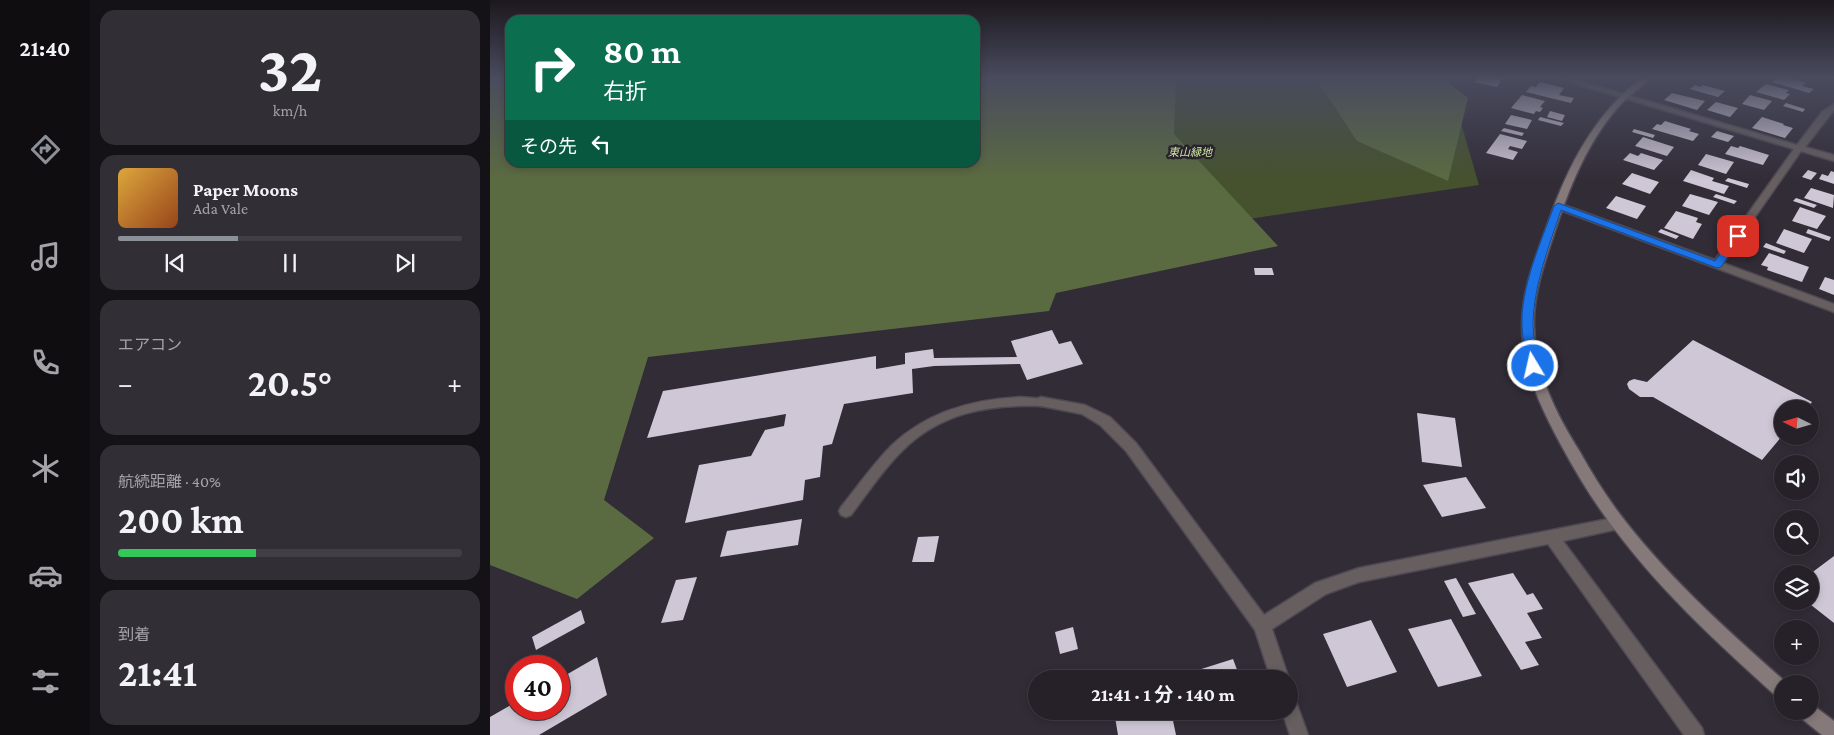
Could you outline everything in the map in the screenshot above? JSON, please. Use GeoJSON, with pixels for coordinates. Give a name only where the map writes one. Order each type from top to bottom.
{"type":"FeatureCollection","features":[{"type":"Feature","properties":{"kind":"street"},"geometry":{"type":"LineString","coordinates":[[1611,111],[1581,155],[1558,206],[1538,267],[1529,305],[1528,326],[1533,366],[1542,394],[1556,425],[1591,485],[1618,523],[1655,567],[1697,611],[1774,683]]}},
{"type":"Feature","properties":{"kind":"street"},"geometry":{"type":"LineString","coordinates":[[1675,111],[1834,158]]}},
{"type":"Feature","properties":{"kind":"street"},"geometry":{"type":"LineString","coordinates":[[1717,265],[1799,148],[1828,111]]}},
{"type":"Feature","properties":{"kind":"street"},"geometry":{"type":"LineString","coordinates":[[1558,206],[1834,308]]}},
{"type":"Feature","properties":{"kind":"street"},"geometry":{"type":"LineString","coordinates":[[1041,402],[1085,410],[1105,421],[1131,447],[1262,626],[1277,670]]}},
{"type":"Feature","properties":{"kind":"street"},"geometry":{"type":"LineString","coordinates":[[1262,626],[1321,588],[1359,575],[1618,523]]}},
{"type":"Feature","properties":{"kind":"street"},"geometry":{"type":"LineString","coordinates":[[1552,537],[1695,735]]}},
{"type":"Feature","properties":{"kind":"street"},"geometry":{"type":"LineString","coordinates":[[1294,720],[1299,735]]}},
{"type":"Feature","properties":{"kind":"street"},"geometry":{"type":"LineString","coordinates":[[1819,720],[1834,733]]}},
{"type":"Feature","properties":{"kind":"lane"},"geometry":{"type":"LineString","coordinates":[[846,510],[897,447],[934,419],[969,406],[1014,400],[1041,402]]}},
{"type":"Feature","properties":{"kind":"green space"},"geometry":{"type":"Polygon","coordinates":[[[490,111],[505,111],[505,167],[980,167],[980,111],[1175,111],[1174,134],[1278,246],[1056,293],[1049,311],[648,357],[604,500],[654,538],[577,599],[490,565],[490,111]]]}},
{"type":"Feature","properties":{"kind":"green space","name":"東山緑地"},"geometry":{"type":"Polygon","coordinates":[[[1101,111],[1458,111],[1479,185],[1133,236],[1101,111]]]}},
{"type":"Feature","properties":{"kind":"green space"},"geometry":{"type":"Polygon","coordinates":[[[1338,111],[1465,111],[1448,181],[1357,141],[1338,111]]]}},
{"type":"Feature","properties":{"kind":"building"},"geometry":{"type":"Polygon","coordinates":[[[1524,111],[1536,111],[1534,114],[1524,111]]]}},
{"type":"Feature","properties":{"kind":"building"},"geometry":{"type":"Polygon","coordinates":[[[1550,111],[1565,115],[1562,121],[1547,117],[1550,111]]]}},
{"type":"Feature","properties":{"kind":"building"},"geometry":{"type":"Polygon","coordinates":[[[1711,111],[1735,111],[1730,117],[1711,111]]]}},
{"type":"Feature","properties":{"kind":"building"},"geometry":{"type":"Polygon","coordinates":[[[1511,115],[1532,120],[1527,129],[1505,124],[1511,115]]]}},
{"type":"Feature","properties":{"kind":"building"},"geometry":{"type":"Polygon","coordinates":[[[1540,117],[1564,123],[1561,126],[1538,120],[1540,117]]]}},
{"type":"Feature","properties":{"kind":"building"},"geometry":{"type":"Polygon","coordinates":[[[1762,117],[1793,128],[1785,138],[1752,128],[1762,117]]]}},
{"type":"Feature","properties":{"kind":"building"},"geometry":{"type":"Polygon","coordinates":[[[1665,121],[1691,129],[1689,131],[1699,134],[1693,141],[1652,129],[1657,124],[1661,125],[1665,121]]]}},
{"type":"Feature","properties":{"kind":"building"},"geometry":{"type":"Polygon","coordinates":[[[1504,128],[1524,133],[1522,136],[1501,131],[1504,128]]]}},
{"type":"Feature","properties":{"kind":"building"},"geometry":{"type":"Polygon","coordinates":[[[1634,129],[1655,135],[1653,138],[1632,132],[1634,129]]]}},
{"type":"Feature","properties":{"kind":"building"},"geometry":{"type":"Polygon","coordinates":[[[1717,131],[1734,136],[1728,142],[1711,137],[1717,131]]]}},
{"type":"Feature","properties":{"kind":"building"},"geometry":{"type":"Polygon","coordinates":[[[1500,134],[1527,141],[1522,149],[1510,146],[1508,149],[1518,152],[1513,160],[1486,153],[1500,134]]]}},
{"type":"Feature","properties":{"kind":"building"},"geometry":{"type":"Polygon","coordinates":[[[1643,137],[1674,147],[1667,156],[1635,146],[1643,137]]]}},
{"type":"Feature","properties":{"kind":"building"},"geometry":{"type":"Polygon","coordinates":[[[1731,146],[1738,148],[1740,146],[1769,155],[1763,165],[1725,154],[1731,146]]]}},
{"type":"Feature","properties":{"kind":"building"},"geometry":{"type":"Polygon","coordinates":[[[1630,153],[1638,156],[1641,153],[1663,160],[1654,170],[1623,160],[1630,153]]]}},
{"type":"Feature","properties":{"kind":"building"},"geometry":{"type":"Polygon","coordinates":[[[1706,154],[1734,162],[1726,174],[1698,165],[1706,154]]]}},
{"type":"Feature","properties":{"kind":"building"},"geometry":{"type":"Polygon","coordinates":[[[1691,170],[1714,178],[1712,181],[1729,186],[1724,194],[1683,181],[1691,170]]]}},
{"type":"Feature","properties":{"kind":"building"},"geometry":{"type":"Polygon","coordinates":[[[1808,170],[1817,173],[1811,180],[1802,177],[1808,170]]]}},
{"type":"Feature","properties":{"kind":"building"},"geometry":{"type":"Polygon","coordinates":[[[1831,171],[1834,172],[1834,184],[1819,179],[1822,174],[1828,176],[1831,171]]]}},
{"type":"Feature","properties":{"kind":"building"},"geometry":{"type":"Polygon","coordinates":[[[1632,173],[1659,182],[1650,194],[1622,184],[1632,173]]]}},
{"type":"Feature","properties":{"kind":"building"},"geometry":{"type":"Polygon","coordinates":[[[1728,178],[1749,184],[1747,188],[1725,181],[1728,178]]]}},
{"type":"Feature","properties":{"kind":"building"},"geometry":{"type":"Polygon","coordinates":[[[1811,188],[1834,195],[1833,208],[1804,198],[1811,188]]]}},
{"type":"Feature","properties":{"kind":"building"},"geometry":{"type":"Polygon","coordinates":[[[1690,194],[1718,202],[1709,215],[1682,206],[1690,194]]]}},
{"type":"Feature","properties":{"kind":"building"},"geometry":{"type":"Polygon","coordinates":[[[1716,194],[1737,201],[1734,204],[1713,197],[1716,194]]]}},
{"type":"Feature","properties":{"kind":"building"},"geometry":{"type":"Polygon","coordinates":[[[1616,196],[1646,206],[1637,219],[1606,208],[1616,196]]]}},
{"type":"Feature","properties":{"kind":"building"},"geometry":{"type":"Polygon","coordinates":[[[1796,198],[1817,205],[1814,208],[1793,201],[1796,198]]]}},
{"type":"Feature","properties":{"kind":"building"},"geometry":{"type":"Polygon","coordinates":[[[1800,207],[1826,216],[1817,229],[1792,221],[1800,207]]]}},
{"type":"Feature","properties":{"kind":"building"},"geometry":{"type":"Polygon","coordinates":[[[1676,211],[1698,218],[1696,222],[1702,224],[1693,239],[1664,228],[1676,211]]]}},
{"type":"Feature","properties":{"kind":"building"},"geometry":{"type":"Polygon","coordinates":[[[1661,229],[1679,236],[1676,239],[1658,232],[1661,229]]]}},
{"type":"Feature","properties":{"kind":"building"},"geometry":{"type":"Polygon","coordinates":[[[1784,229],[1812,239],[1804,253],[1776,243],[1784,229]]]}},
{"type":"Feature","properties":{"kind":"building"},"geometry":{"type":"Polygon","coordinates":[[[1808,229],[1831,237],[1829,241],[1806,233],[1808,229]]]}},
{"type":"Feature","properties":{"kind":"building"},"geometry":{"type":"Polygon","coordinates":[[[1766,243],[1786,251],[1784,254],[1763,247],[1766,243]]]}},
{"type":"Feature","properties":{"kind":"building"},"geometry":{"type":"Polygon","coordinates":[[[1769,253],[1809,267],[1802,282],[1767,270],[1768,267],[1761,265],[1769,253]]]}},
{"type":"Feature","properties":{"kind":"building"},"geometry":{"type":"Polygon","coordinates":[[[1254,268],[1272,268],[1274,275],[1255,275],[1254,268]]]}},
{"type":"Feature","properties":{"kind":"building"},"geometry":{"type":"Polygon","coordinates":[[[1825,277],[1834,280],[1834,295],[1819,289],[1825,277]]]}},
{"type":"Feature","properties":{"kind":"building"},"geometry":{"type":"Polygon","coordinates":[[[1052,330],[1059,344],[1071,341],[1083,364],[1027,380],[1020,364],[934,366],[912,369],[913,393],[844,404],[832,444],[823,446],[820,477],[805,480],[803,500],[685,523],[699,465],[751,456],[765,430],[784,426],[786,414],[647,438],[663,391],[876,356],[876,369],[905,364],[905,353],[933,349],[934,358],[1017,357],[1011,341],[1052,330]]]}},
{"type":"Feature","properties":{"kind":"building"},"geometry":{"type":"Polygon","coordinates":[[[1693,340],[1808,400],[1774,400],[1774,445],[1762,460],[1653,397],[1640,397],[1629,389],[1627,384],[1634,379],[1647,382],[1693,340]]]}},
{"type":"Feature","properties":{"kind":"building"},"geometry":{"type":"Polygon","coordinates":[[[1417,413],[1455,418],[1462,467],[1422,462],[1417,413]]]}},
{"type":"Feature","properties":{"kind":"building"},"geometry":{"type":"Polygon","coordinates":[[[1466,477],[1486,508],[1442,517],[1423,485],[1466,477]]]}},
{"type":"Feature","properties":{"kind":"building"},"geometry":{"type":"Polygon","coordinates":[[[802,519],[798,545],[720,557],[727,531],[802,519]]]}},
{"type":"Feature","properties":{"kind":"building"},"geometry":{"type":"Polygon","coordinates":[[[939,536],[934,562],[912,562],[918,537],[939,536]]]}},
{"type":"Feature","properties":{"kind":"building"},"geometry":{"type":"Polygon","coordinates":[[[1834,556],[1834,623],[1817,610],[1819,610],[1819,567],[1834,556]]]}},
{"type":"Feature","properties":{"kind":"building"},"geometry":{"type":"Polygon","coordinates":[[[1513,573],[1527,595],[1533,593],[1543,609],[1527,613],[1542,638],[1525,642],[1539,665],[1521,670],[1468,583],[1513,573]]]}},
{"type":"Feature","properties":{"kind":"building"},"geometry":{"type":"Polygon","coordinates":[[[697,577],[683,620],[661,623],[676,580],[697,577]]]}},
{"type":"Feature","properties":{"kind":"building"},"geometry":{"type":"Polygon","coordinates":[[[1456,578],[1476,614],[1463,617],[1444,581],[1456,578]]]}},
{"type":"Feature","properties":{"kind":"building"},"geometry":{"type":"Polygon","coordinates":[[[581,610],[585,623],[536,650],[532,637],[581,610]]]}},
{"type":"Feature","properties":{"kind":"building"},"geometry":{"type":"Polygon","coordinates":[[[1451,619],[1482,676],[1438,687],[1408,629],[1451,619]]]}},
{"type":"Feature","properties":{"kind":"building"},"geometry":{"type":"Polygon","coordinates":[[[1371,620],[1397,672],[1347,687],[1323,634],[1371,620]]]}},
{"type":"Feature","properties":{"kind":"building"},"geometry":{"type":"Polygon","coordinates":[[[1073,627],[1078,649],[1060,654],[1055,632],[1073,627]]]}},
{"type":"Feature","properties":{"kind":"building"},"geometry":{"type":"Polygon","coordinates":[[[597,657],[607,695],[570,717],[570,673],[597,657]]]}},
{"type":"Feature","properties":{"kind":"building"},"geometry":{"type":"Polygon","coordinates":[[[1233,659],[1237,670],[1198,670],[1233,659]]]}},
{"type":"Feature","properties":{"kind":"building"},"geometry":{"type":"Polygon","coordinates":[[[505,708],[505,720],[564,720],[539,735],[490,735],[490,717],[505,708]]]}},
{"type":"Feature","properties":{"kind":"building"},"geometry":{"type":"Polygon","coordinates":[[[1116,720],[1173,720],[1176,735],[1118,735],[1116,720]]]}},
{"type":"Feature","properties":{"kind":"route"},"geometry":{"type":"LineString","coordinates":[[1533,366],[1529,345],[1529,305],[1538,267],[1558,206],[1717,265],[1738,236]]}}]}
